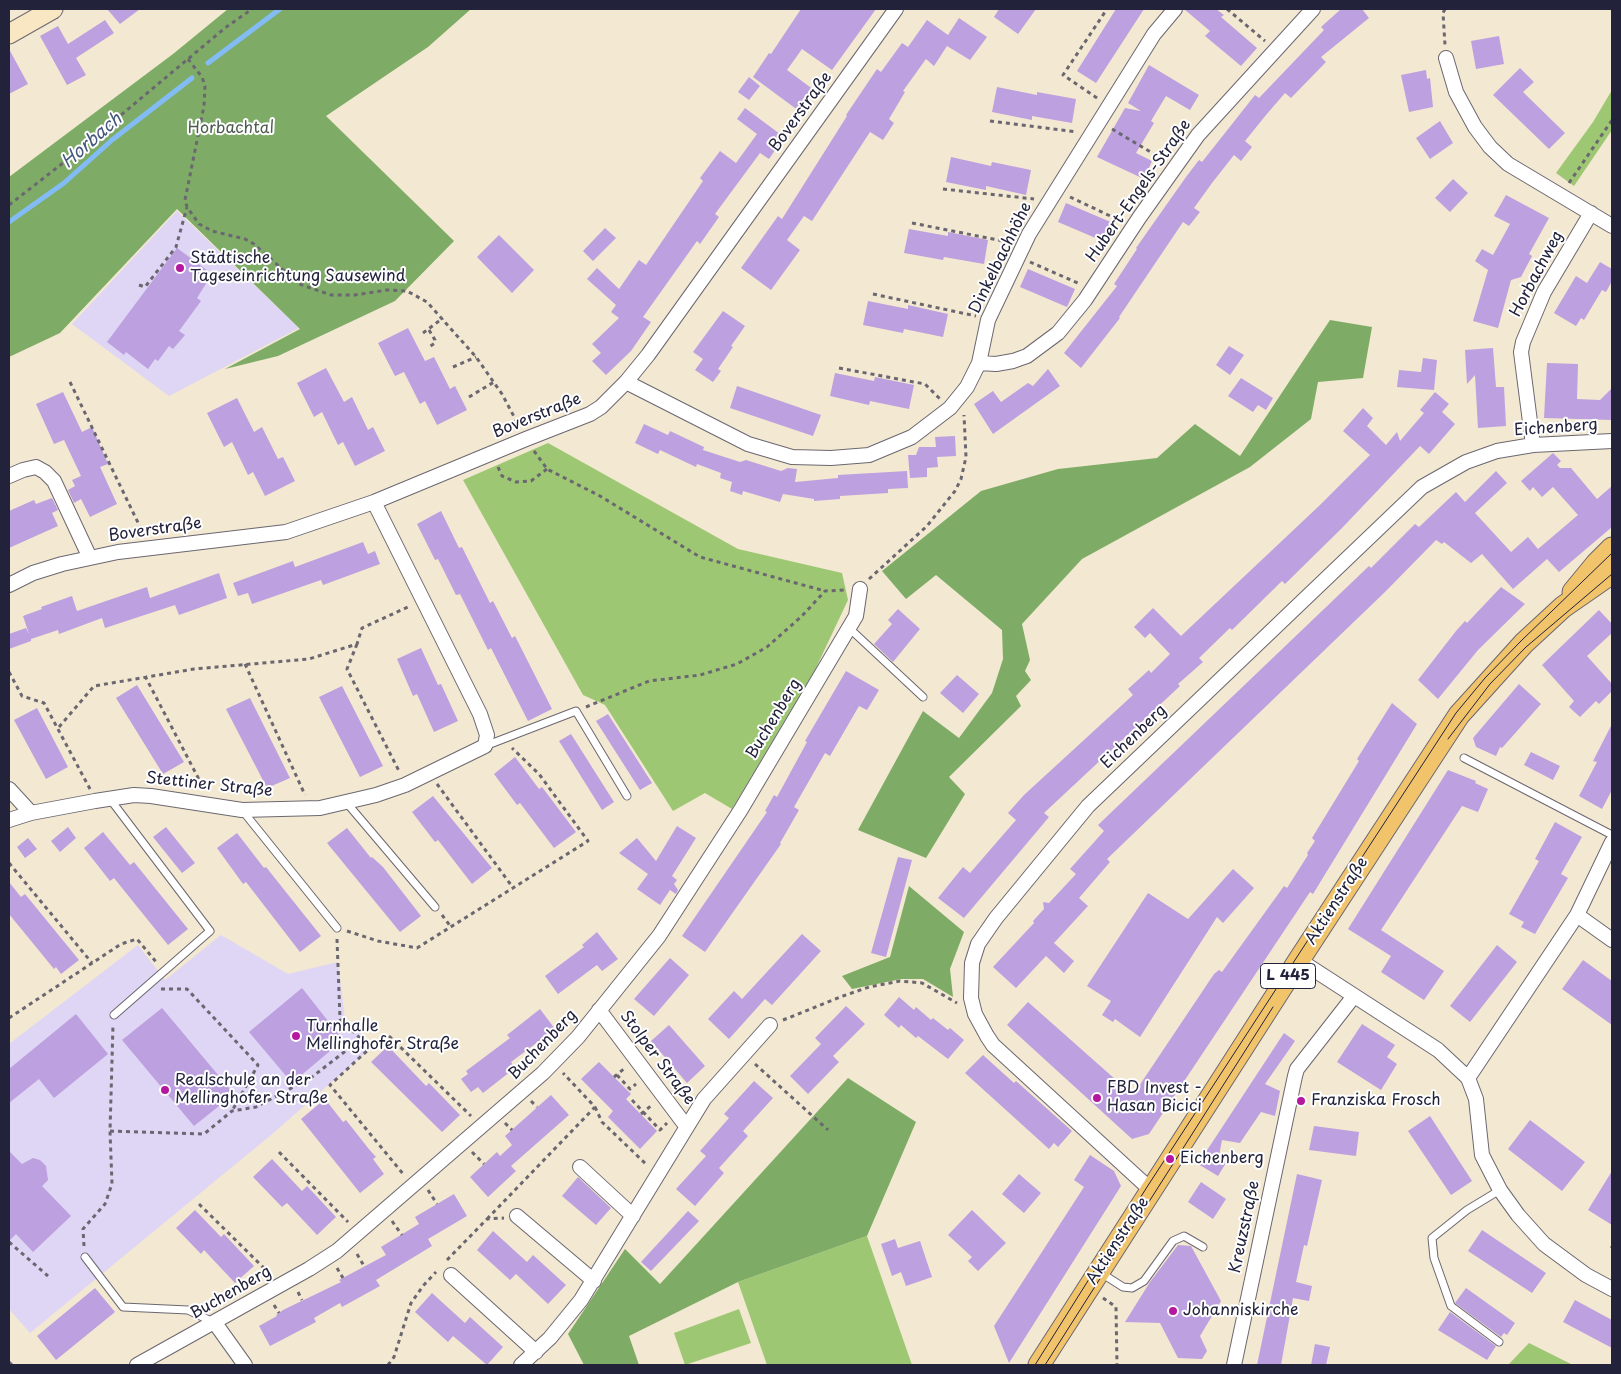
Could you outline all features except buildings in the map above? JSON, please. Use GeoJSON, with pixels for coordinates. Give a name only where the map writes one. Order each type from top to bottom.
{"type":"FeatureCollection","features":[{"type":"Feature","properties":{"kind":"main road","name":"Aktienstraße"},"geometry":{"type":"LineString","coordinates":[[1563,607],[1596,564],[1612,548]]}},
{"type":"Feature","properties":{"kind":"main road","name":"Aktienstraße"},"geometry":{"type":"LineString","coordinates":[[1039,1365],[1459,715],[1518,649],[1563,607],[1612,573]]}},
{"type":"Feature","properties":{"kind":"street"},"geometry":{"type":"LineString","coordinates":[[9,34],[53,9]]}},
{"type":"Feature","properties":{"kind":"street","name":"Boverstraße"},"geometry":{"type":"LineString","coordinates":[[9,584],[33,573],[90,558],[150,547],[286,532],[374,502],[526,438],[590,414],[601,407],[626,382],[896,9]]}},
{"type":"Feature","properties":{"kind":"street","name":"Dinkelbachhöhe"},"geometry":{"type":"LineString","coordinates":[[626,382],[748,444],[778,454],[808,458],[856,457],[883,451],[912,437],[950,408],[961,396],[979,363],[988,320],[1021,252],[1052,196],[1108,105],[1154,34],[1175,9]]}},
{"type":"Feature","properties":{"kind":"street","name":"Hubert-Engels-Straße"},"geometry":{"type":"LineString","coordinates":[[979,363],[996,364],[1013,361],[1035,350],[1058,334],[1092,289],[1185,152],[1313,9]]}},
{"type":"Feature","properties":{"kind":"street"},"geometry":{"type":"LineString","coordinates":[[1446,58],[1456,92],[1475,127],[1490,147],[1508,164],[1612,226]]}},
{"type":"Feature","properties":{"kind":"street","name":"Horbachweg"},"geometry":{"type":"LineString","coordinates":[[1532,445],[1521,352],[1523,342],[1544,292],[1591,213]]}},
{"type":"Feature","properties":{"kind":"street","name":"Eichenberg"},"geometry":{"type":"LineString","coordinates":[[1151,1190],[993,1045],[975,1014],[970,982],[972,963],[978,944],[996,918],[1088,806],[1422,487],[1439,475],[1480,455],[1532,445],[1612,441]]}},
{"type":"Feature","properties":{"kind":"street"},"geometry":{"type":"LineString","coordinates":[[9,476],[36,467],[45,472],[54,481],[90,558]]}},
{"type":"Feature","properties":{"kind":"street"},"geometry":{"type":"LineString","coordinates":[[374,502],[480,714],[487,735],[485,746]]}},
{"type":"Feature","properties":{"kind":"street","name":"Buchenberg"},"geometry":{"type":"LineString","coordinates":[[137,1365],[215,1323],[330,1256],[414,1187],[553,1064],[578,1037],[660,936],[740,811],[856,616],[860,589]]}},
{"type":"Feature","properties":{"kind":"street","name":"Stettiner Straße"},"geometry":{"type":"LineString","coordinates":[[9,820],[95,800],[151,796],[242,810],[311,809],[376,796],[405,785],[485,746]]}},
{"type":"Feature","properties":{"kind":"street"},"geometry":{"type":"LineString","coordinates":[[9,789],[31,814]]}},
{"type":"Feature","properties":{"kind":"street"},"geometry":{"type":"LineString","coordinates":[[1468,1078],[1577,915],[1612,842]]}},
{"type":"Feature","properties":{"kind":"street"},"geometry":{"type":"LineString","coordinates":[[1577,915],[1612,940]]}},
{"type":"Feature","properties":{"kind":"street"},"geometry":{"type":"LineString","coordinates":[[1299,960],[1438,1050],[1468,1078],[1476,1099],[1482,1154],[1500,1190],[1518,1215],[1544,1244],[1586,1275],[1612,1289]]}},
{"type":"Feature","properties":{"kind":"street","name":"Kreuzstraße"},"geometry":{"type":"LineString","coordinates":[[1234,1365],[1297,1069],[1354,996]]}},
{"type":"Feature","properties":{"kind":"street","name":"Stolper Straße"},"geometry":{"type":"LineString","coordinates":[[599,1010],[677,1114],[685,1129]]}},
{"type":"Feature","properties":{"kind":"street","name":"Stolper Straße"},"geometry":{"type":"LineString","coordinates":[[520,1365],[536,1352],[562,1324],[594,1281],[704,1099],[770,1025]]}},
{"type":"Feature","properties":{"kind":"street"},"geometry":{"type":"LineString","coordinates":[[580,1167],[633,1216]]}},
{"type":"Feature","properties":{"kind":"street"},"geometry":{"type":"LineString","coordinates":[[517,1216],[594,1281]]}},
{"type":"Feature","properties":{"kind":"street"},"geometry":{"type":"LineString","coordinates":[[451,1274],[536,1352]]}},
{"type":"Feature","properties":{"kind":"street"},"geometry":{"type":"LineString","coordinates":[[215,1323],[245,1365]]}},
{"type":"Feature","properties":{"kind":"lane"},"geometry":{"type":"LineString","coordinates":[[849,628],[923,697]]}},
{"type":"Feature","properties":{"kind":"lane"},"geometry":{"type":"LineString","coordinates":[[485,746],[503,741],[576,711],[627,796]]}},
{"type":"Feature","properties":{"kind":"lane"},"geometry":{"type":"LineString","coordinates":[[1464,758],[1612,835]]}},
{"type":"Feature","properties":{"kind":"lane"},"geometry":{"type":"LineString","coordinates":[[110,798],[210,931],[114,1015]]}},
{"type":"Feature","properties":{"kind":"lane"},"geometry":{"type":"LineString","coordinates":[[346,802],[435,906]]}},
{"type":"Feature","properties":{"kind":"lane"},"geometry":{"type":"LineString","coordinates":[[242,810],[337,928]]}},
{"type":"Feature","properties":{"kind":"lane"},"geometry":{"type":"LineString","coordinates":[[1499,1342],[1451,1306],[1434,1258],[1432,1238],[1467,1210],[1500,1190]]}},
{"type":"Feature","properties":{"kind":"lane"},"geometry":{"type":"LineString","coordinates":[[1093,1280],[1132,1288],[1144,1281],[1173,1241],[1184,1236],[1202,1246]]}},
{"type":"Feature","properties":{"kind":"lane"},"geometry":{"type":"LineString","coordinates":[[84,1257],[122,1307],[188,1310],[215,1323]]}},
{"type":"Feature","properties":{"kind":"path"},"geometry":{"type":"LineString","coordinates":[[9,205],[252,9]]}},
{"type":"Feature","properties":{"kind":"path"},"geometry":{"type":"LineString","coordinates":[[1107,9],[1063,75],[1108,105]]}},
{"type":"Feature","properties":{"kind":"path"},"geometry":{"type":"LineString","coordinates":[[1228,9],[1275,50]]}},
{"type":"Feature","properties":{"kind":"path"},"geometry":{"type":"LineString","coordinates":[[1445,9],[1443,13],[1446,58]]}},
{"type":"Feature","properties":{"kind":"path"},"geometry":{"type":"LineString","coordinates":[[139,285],[145,287],[176,247],[187,207],[186,192],[200,131],[205,94],[202,77],[188,59]]}},
{"type":"Feature","properties":{"kind":"path"},"geometry":{"type":"LineString","coordinates":[[1561,195],[1612,120]]}},
{"type":"Feature","properties":{"kind":"path"},"geometry":{"type":"LineString","coordinates":[[990,121],[1090,134]]}},
{"type":"Feature","properties":{"kind":"path"},"geometry":{"type":"LineString","coordinates":[[1098,121],[1158,156]]}},
{"type":"Feature","properties":{"kind":"path"},"geometry":{"type":"LineString","coordinates":[[943,189],[1052,196],[1117,219]]}},
{"type":"Feature","properties":{"kind":"path"},"geometry":{"type":"LineString","coordinates":[[187,207],[199,224],[212,231],[245,239],[254,244],[299,284],[331,295],[355,295],[387,290],[406,291],[426,302],[443,318],[476,357],[494,382],[526,438],[547,469],[600,496],[700,557],[825,591],[860,589],[888,560],[927,526],[955,491],[961,479],[966,457],[965,425],[961,396]]}},
{"type":"Feature","properties":{"kind":"path"},"geometry":{"type":"LineString","coordinates":[[912,223],[993,237],[1092,289]]}},
{"type":"Feature","properties":{"kind":"path"},"geometry":{"type":"LineString","coordinates":[[874,294],[988,320]]}},
{"type":"Feature","properties":{"kind":"path"},"geometry":{"type":"LineString","coordinates":[[423,333],[443,318]]}},
{"type":"Feature","properties":{"kind":"path"},"geometry":{"type":"LineString","coordinates":[[429,330],[435,340],[435,343],[429,347]]}},
{"type":"Feature","properties":{"kind":"path"},"geometry":{"type":"LineString","coordinates":[[453,367],[476,357]]}},
{"type":"Feature","properties":{"kind":"path"},"geometry":{"type":"LineString","coordinates":[[839,368],[925,384],[950,408]]}},
{"type":"Feature","properties":{"kind":"path"},"geometry":{"type":"LineString","coordinates":[[70,382],[150,547]]}},
{"type":"Feature","properties":{"kind":"path"},"geometry":{"type":"LineString","coordinates":[[469,397],[494,382]]}},
{"type":"Feature","properties":{"kind":"path"},"geometry":{"type":"LineString","coordinates":[[490,454],[502,476],[516,482],[531,481],[547,469]]}},
{"type":"Feature","properties":{"kind":"path"},"geometry":{"type":"LineString","coordinates":[[576,711],[649,680],[700,675],[744,661],[756,655],[785,631],[825,591]]}},
{"type":"Feature","properties":{"kind":"path"},"geometry":{"type":"LineString","coordinates":[[405,785],[347,669],[362,628],[422,601]]}},
{"type":"Feature","properties":{"kind":"path"},"geometry":{"type":"LineString","coordinates":[[59,727],[94,686],[145,676],[245,664],[309,659],[357,644]]}},
{"type":"Feature","properties":{"kind":"path"},"geometry":{"type":"LineString","coordinates":[[245,664],[311,809]]}},
{"type":"Feature","properties":{"kind":"path"},"geometry":{"type":"LineString","coordinates":[[9,672],[22,696],[44,703],[59,727],[95,800]]}},
{"type":"Feature","properties":{"kind":"path"},"geometry":{"type":"LineString","coordinates":[[145,676],[213,805]]}},
{"type":"Feature","properties":{"kind":"path"},"geometry":{"type":"LineString","coordinates":[[414,1187],[330,1085],[369,1048],[340,1019],[337,928],[378,941],[417,948],[588,841],[539,774],[503,741]]}},
{"type":"Feature","properties":{"kind":"path"},"geometry":{"type":"LineString","coordinates":[[429,773],[514,889]]}},
{"type":"Feature","properties":{"kind":"path"},"geometry":{"type":"LineString","coordinates":[[9,863],[92,963]]}},
{"type":"Feature","properties":{"kind":"path"},"geometry":{"type":"LineString","coordinates":[[9,1018],[121,944],[137,939],[164,972]]}},
{"type":"Feature","properties":{"kind":"path"},"geometry":{"type":"LineString","coordinates":[[770,1025],[869,987],[900,981],[922,983],[975,1014]]}},
{"type":"Feature","properties":{"kind":"path"},"geometry":{"type":"LineString","coordinates":[[110,1131],[204,1134],[232,1111],[258,1065],[187,989],[155,989],[150,984]]}},
{"type":"Feature","properties":{"kind":"path"},"geometry":{"type":"LineString","coordinates":[[84,1257],[82,1229],[105,1204],[112,1184],[110,1131],[114,1015]]}},
{"type":"Feature","properties":{"kind":"path"},"geometry":{"type":"LineString","coordinates":[[389,1036],[430,1074],[481,1128]]}},
{"type":"Feature","properties":{"kind":"path"},"geometry":{"type":"LineString","coordinates":[[232,1111],[256,1107],[312,1077],[361,1039]]}},
{"type":"Feature","properties":{"kind":"path"},"geometry":{"type":"LineString","coordinates":[[744,1053],[828,1130]]}},
{"type":"Feature","properties":{"kind":"path"},"geometry":{"type":"LineString","coordinates":[[553,1064],[594,1107],[602,1122],[657,1175]]}},
{"type":"Feature","properties":{"kind":"path"},"geometry":{"type":"LineString","coordinates":[[632,1100],[660,1130],[677,1114]]}},
{"type":"Feature","properties":{"kind":"path"},"geometry":{"type":"LineString","coordinates":[[487,1219],[594,1107]]}},
{"type":"Feature","properties":{"kind":"path"},"geometry":{"type":"LineString","coordinates":[[279,1152],[359,1233]]}},
{"type":"Feature","properties":{"kind":"path"},"geometry":{"type":"LineString","coordinates":[[199,1204],[281,1284]]}},
{"type":"Feature","properties":{"kind":"path"},"geometry":{"type":"LineString","coordinates":[[9,1242],[48,1276]]}},
{"type":"Feature","properties":{"kind":"path"},"geometry":{"type":"LineString","coordinates":[[1093,1280],[1116,1307],[1117,1365]]}},
{"type":"Feature","properties":{"kind":"path"},"geometry":{"type":"LineString","coordinates":[[9,1362],[12,1365]]}},
{"type":"Feature","properties":{"kind":"shaded area","name":"Städtische Tageseinrichtung Sausewind"},"geometry":{"type":"Polygon","coordinates":[[[177,211],[299,328],[169,396],[72,324],[177,211]]]}},
{"type":"Feature","properties":{"kind":"shaded area","name":"Realschule an der Mellinghofer Straße"},"geometry":{"type":"Polygon","coordinates":[[[221,935],[288,974],[338,962],[345,1019],[373,1046],[271,1135],[30,1333],[9,1309],[9,1044],[138,945],[165,980],[221,935]]]}},
{"type":"Feature","properties":{"kind":"green space","name":"Horbachtal"},"geometry":{"type":"Polygon","coordinates":[[[228,9],[471,9],[428,47],[326,116],[454,241],[395,301],[278,356],[225,369],[300,329],[177,209],[60,333],[9,357],[9,177],[173,54],[228,9]]]}},
{"type":"Feature","properties":{"kind":"green space"},"geometry":{"type":"Polygon","coordinates":[[[1612,90],[1612,130],[1574,186],[1556,173],[1593,122],[1612,90]]]}},
{"type":"Feature","properties":{"kind":"green space"},"geometry":{"type":"Polygon","coordinates":[[[1330,320],[1372,327],[1363,378],[1318,382],[1311,419],[1250,467],[1082,559],[1022,624],[1030,660],[1025,671],[1031,680],[1016,696],[1021,706],[949,777],[965,794],[926,858],[858,830],[923,711],[959,738],[992,693],[1003,659],[1002,630],[936,575],[906,599],[882,571],[981,491],[1058,469],[1157,458],[1195,424],[1240,456],[1330,320]]]}},
{"type":"Feature","properties":{"kind":"green space"},"geometry":{"type":"Polygon","coordinates":[[[548,443],[738,549],[842,573],[848,600],[815,670],[732,809],[705,793],[673,811],[605,705],[583,695],[463,480],[548,443]]]}},
{"type":"Feature","properties":{"kind":"green space"},"geometry":{"type":"Polygon","coordinates":[[[909,886],[964,932],[950,969],[953,997],[923,979],[901,979],[852,989],[842,976],[890,957],[909,886]]]}},
{"type":"Feature","properties":{"kind":"green space"},"geometry":{"type":"Polygon","coordinates":[[[848,1078],[916,1122],[867,1236],[738,1282],[629,1336],[639,1365],[584,1365],[568,1334],[625,1249],[660,1284],[848,1078]]]}},
{"type":"Feature","properties":{"kind":"green space"},"geometry":{"type":"Polygon","coordinates":[[[867,1236],[912,1365],[767,1365],[738,1282],[867,1236]]]}},
{"type":"Feature","properties":{"kind":"green space"},"geometry":{"type":"Polygon","coordinates":[[[739,1309],[751,1343],[685,1365],[674,1333],[739,1309]]]}},
{"type":"Feature","properties":{"kind":"green space"},"geometry":{"type":"Polygon","coordinates":[[[1529,1343],[1573,1365],[1508,1365],[1529,1343]]]}},
{"type":"Feature","properties":{"kind":"waterway","name":"Horbach"},"geometry":{"type":"LineString","coordinates":[[208,63],[280,9]]}},
{"type":"Feature","properties":{"kind":"waterway","name":"Horbach"},"geometry":{"type":"LineString","coordinates":[[9,222],[64,183],[112,140],[192,78]]}},
{"type":"Feature","properties":{"kind":"tram line"},"geometry":{"type":"LineString","coordinates":[[1035,1365],[1147,1187],[1456,713],[1485,678],[1521,641],[1612,553]]}},
{"type":"Feature","properties":{"kind":"tram line"},"geometry":{"type":"LineString","coordinates":[[1448,739],[1490,684],[1526,647],[1612,574]]}},
{"type":"Feature","properties":{"kind":"tram line"},"geometry":{"type":"LineString","coordinates":[[1045,1365],[1273,1007]]}},
{"type":"Feature","properties":{"kind":"place","name":"Städtische Tageseinrichtung Sausewind"},"geometry":{"type":"Point","coordinates":[180,268]}},
{"type":"Feature","properties":{"kind":"place","name":"Turnhalle Mellinghofer Straße"},"geometry":{"type":"Point","coordinates":[296,1036]}},
{"type":"Feature","properties":{"kind":"place","name":"Realschule an der Mellinghofer Straße"},"geometry":{"type":"Point","coordinates":[165,1090]}},
{"type":"Feature","properties":{"kind":"place","name":"FBD Invest - Hasan Bicici"},"geometry":{"type":"Point","coordinates":[1097,1098]}},
{"type":"Feature","properties":{"kind":"place","name":"Franziska Frosch"},"geometry":{"type":"Point","coordinates":[1301,1101]}},
{"type":"Feature","properties":{"kind":"place","name":"Eichenberg"},"geometry":{"type":"Point","coordinates":[1170,1159]}},
{"type":"Feature","properties":{"kind":"place","name":"Johanniskirche"},"geometry":{"type":"Point","coordinates":[1173,1311]}}]}
